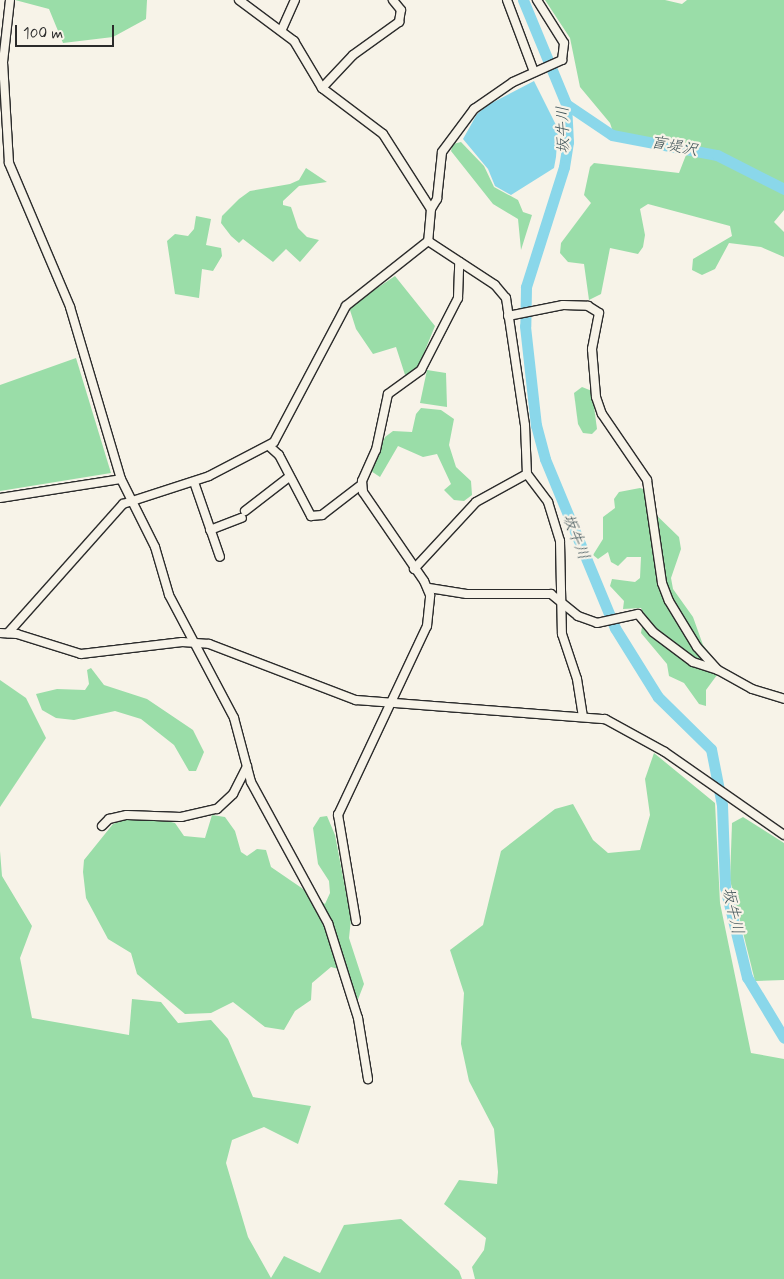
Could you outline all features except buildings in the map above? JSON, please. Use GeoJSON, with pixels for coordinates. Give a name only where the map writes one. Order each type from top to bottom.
{"type":"FeatureCollection","features":[{"type":"Feature","properties":{"kind":"street"},"geometry":{"type":"LineString","coordinates":[[10,0],[1,63],[3,126],[9,164],[70,307],[121,479],[155,547],[169,595],[191,642],[234,718],[251,782],[328,923],[358,1018],[368,1079]]}},
{"type":"Feature","properties":{"kind":"street"},"geometry":{"type":"LineString","coordinates":[[239,0],[282,29],[301,50],[322,88],[383,134],[431,209]]}},
{"type":"Feature","properties":{"kind":"street"},"geometry":{"type":"LineString","coordinates":[[282,29],[295,0]]}},
{"type":"Feature","properties":{"kind":"street"},"geometry":{"type":"LineString","coordinates":[[322,88],[353,55],[399,22],[401,10],[393,0]]}},
{"type":"Feature","properties":{"kind":"street"},"geometry":{"type":"LineString","coordinates":[[507,0],[538,71]]}},
{"type":"Feature","properties":{"kind":"street"},"geometry":{"type":"LineString","coordinates":[[537,0],[566,48],[562,60],[538,71],[474,109],[455,132],[440,158],[437,199],[431,209],[428,241],[346,306],[277,438],[269,446],[194,482],[130,499],[4,633],[81,654],[191,642],[240,652],[337,695],[390,703],[583,715],[606,720],[637,734],[784,835]]}},
{"type":"Feature","properties":{"kind":"street"},"geometry":{"type":"LineString","coordinates":[[428,241],[502,290],[526,425],[527,474],[552,510],[560,541],[562,634],[577,679],[583,715]]}},
{"type":"Feature","properties":{"kind":"street"},"geometry":{"type":"LineString","coordinates":[[269,446],[314,518],[361,485],[379,442],[385,401],[392,390],[421,370],[441,324],[458,298],[459,262]]}},
{"type":"Feature","properties":{"kind":"street"},"geometry":{"type":"LineString","coordinates":[[508,316],[563,305],[588,306],[599,314],[592,349],[596,397],[602,414],[648,480],[662,583],[669,601],[698,647],[718,670]]}},
{"type":"Feature","properties":{"kind":"street"},"geometry":{"type":"LineString","coordinates":[[414,568],[476,502],[527,474]]}},
{"type":"Feature","properties":{"kind":"street"},"geometry":{"type":"LineString","coordinates":[[210,530],[244,515],[289,477]]}},
{"type":"Feature","properties":{"kind":"street"},"geometry":{"type":"LineString","coordinates":[[0,498],[121,479]]}},
{"type":"Feature","properties":{"kind":"street"},"geometry":{"type":"LineString","coordinates":[[194,482],[220,557]]}},
{"type":"Feature","properties":{"kind":"street"},"geometry":{"type":"LineString","coordinates":[[356,921],[336,823],[427,626],[428,588],[361,485]]}},
{"type":"Feature","properties":{"kind":"street"},"geometry":{"type":"LineString","coordinates":[[428,588],[479,595],[539,592],[551,594],[562,604],[597,623],[638,614],[653,632],[693,662],[718,670],[752,690],[784,699]]}},
{"type":"Feature","properties":{"kind":"street"},"geometry":{"type":"LineString","coordinates":[[102,826],[109,819],[127,815],[182,817],[217,808],[233,794],[247,766]]}},
{"type":"Feature","properties":{"kind":"green space"},"geometry":{"type":"Polygon","coordinates":[[[15,0],[147,0],[146,19],[113,37],[63,43],[49,9],[15,0]]]}},
{"type":"Feature","properties":{"kind":"green space"},"geometry":{"type":"Polygon","coordinates":[[[545,0],[665,0],[682,4],[687,0],[784,0],[784,186],[713,151],[613,132],[610,123],[580,87],[570,38],[545,0]]]}},
{"type":"Feature","properties":{"kind":"green space"},"geometry":{"type":"Polygon","coordinates":[[[461,142],[484,166],[494,187],[518,200],[523,212],[532,215],[521,250],[518,219],[493,204],[451,151],[453,144],[461,142]]]}},
{"type":"Feature","properties":{"kind":"green space"},"geometry":{"type":"Polygon","coordinates":[[[686,155],[719,160],[784,193],[784,210],[774,222],[784,232],[784,257],[761,247],[729,243],[715,269],[702,275],[692,270],[693,259],[732,236],[730,226],[648,204],[640,209],[645,235],[643,247],[638,254],[610,248],[601,294],[589,300],[584,264],[568,262],[560,253],[561,243],[591,203],[584,195],[590,167],[594,163],[679,173],[686,155]]]}},
{"type":"Feature","properties":{"kind":"green space"},"geometry":{"type":"Polygon","coordinates":[[[306,168],[327,182],[299,186],[283,201],[283,205],[291,207],[298,228],[307,237],[319,240],[300,262],[286,249],[273,262],[243,239],[239,243],[221,223],[222,216],[250,191],[290,184],[299,180],[306,168]]]}},
{"type":"Feature","properties":{"kind":"green space"},"geometry":{"type":"Polygon","coordinates":[[[196,216],[211,219],[206,245],[221,248],[222,256],[213,271],[202,269],[199,298],[175,294],[167,241],[175,234],[188,236],[194,229],[196,216]]]}},
{"type":"Feature","properties":{"kind":"green space"},"geometry":{"type":"Polygon","coordinates":[[[395,276],[435,326],[419,365],[406,378],[396,347],[373,354],[356,329],[349,307],[395,276]]]}},
{"type":"Feature","properties":{"kind":"green space"},"geometry":{"type":"Polygon","coordinates":[[[76,358],[111,473],[0,491],[0,385],[76,358]]]}},
{"type":"Feature","properties":{"kind":"green space"},"geometry":{"type":"Polygon","coordinates":[[[427,370],[446,373],[447,407],[420,403],[427,370]]]}},
{"type":"Feature","properties":{"kind":"green space"},"geometry":{"type":"Polygon","coordinates":[[[582,387],[592,391],[597,429],[592,434],[583,433],[578,424],[574,393],[582,387]]]}},
{"type":"Feature","properties":{"kind":"green space"},"geometry":{"type":"Polygon","coordinates":[[[421,408],[441,410],[454,419],[449,445],[456,467],[471,481],[472,495],[464,501],[454,500],[444,490],[451,484],[437,454],[423,457],[398,446],[380,477],[371,471],[385,437],[393,431],[412,432],[416,414],[421,408]]]}},
{"type":"Feature","properties":{"kind":"green space"},"geometry":{"type":"Polygon","coordinates":[[[640,488],[647,490],[649,508],[679,537],[681,549],[671,578],[673,589],[693,617],[703,645],[719,665],[717,675],[706,690],[706,706],[699,704],[684,683],[669,676],[667,664],[641,633],[644,614],[641,608],[623,609],[624,601],[610,586],[612,579],[635,582],[640,578],[641,557],[627,557],[618,566],[611,562],[608,552],[598,559],[593,555],[603,539],[603,517],[615,508],[614,499],[619,492],[640,488]]]}},
{"type":"Feature","properties":{"kind":"green space"},"geometry":{"type":"Polygon","coordinates":[[[91,668],[104,685],[147,699],[193,730],[204,752],[196,771],[189,771],[174,745],[141,719],[115,711],[74,720],[56,718],[42,710],[36,694],[57,689],[85,690],[89,684],[87,670],[91,668]]]}},
{"type":"Feature","properties":{"kind":"green space"},"geometry":{"type":"Polygon","coordinates":[[[0,680],[26,698],[46,738],[0,807],[0,680]]]}},
{"type":"Feature","properties":{"kind":"green space"},"geometry":{"type":"Polygon","coordinates":[[[654,753],[715,803],[720,903],[751,1053],[784,1059],[784,1279],[475,1279],[472,1267],[484,1250],[486,1238],[444,1204],[459,1180],[497,1184],[498,1172],[494,1129],[469,1081],[461,1044],[464,993],[450,950],[483,925],[501,851],[555,809],[573,804],[593,840],[608,853],[640,850],[650,815],[645,779],[654,753]]]}},
{"type":"Feature","properties":{"kind":"green space"},"geometry":{"type":"Polygon","coordinates":[[[212,815],[225,817],[235,831],[241,852],[247,856],[257,849],[266,850],[271,867],[325,904],[330,893],[329,881],[318,864],[313,828],[320,817],[327,816],[335,835],[351,919],[349,938],[364,984],[357,1002],[346,971],[331,967],[312,983],[311,1000],[295,1011],[284,1030],[265,1027],[233,1002],[211,1013],[185,1014],[137,974],[131,953],[108,939],[86,898],[83,872],[84,860],[113,824],[125,819],[167,821],[175,823],[184,836],[205,838],[212,815]]]}},
{"type":"Feature","properties":{"kind":"green space"},"geometry":{"type":"Polygon","coordinates":[[[743,817],[784,843],[784,980],[755,981],[730,880],[732,823],[743,817]]]}},
{"type":"Feature","properties":{"kind":"green space"},"geometry":{"type":"Polygon","coordinates":[[[0,851],[2,876],[32,926],[20,958],[32,1018],[129,1035],[132,999],[161,1002],[178,1023],[211,1020],[228,1039],[253,1097],[311,1106],[298,1144],[264,1127],[232,1140],[226,1163],[248,1237],[271,1278],[284,1256],[320,1273],[344,1225],[401,1219],[459,1271],[462,1279],[0,1279],[0,851]]]}},
{"type":"Feature","properties":{"kind":"water"},"geometry":{"type":"Polygon","coordinates":[[[534,81],[558,129],[554,168],[511,195],[495,186],[488,169],[463,139],[477,114],[488,105],[534,81]]]}},
{"type":"Feature","properties":{"kind":"waterway","name":"坂牛川"},"geometry":{"type":"LineString","coordinates":[[523,0],[566,104],[568,142],[564,167],[526,287],[525,326],[536,425],[545,459],[615,628],[658,697],[711,749],[722,805],[725,887],[747,977],[784,1038]]}},
{"type":"Feature","properties":{"kind":"waterway","name":"盲堤沢"},"geometry":{"type":"LineString","coordinates":[[566,104],[612,135],[717,155],[784,189]]}}]}
